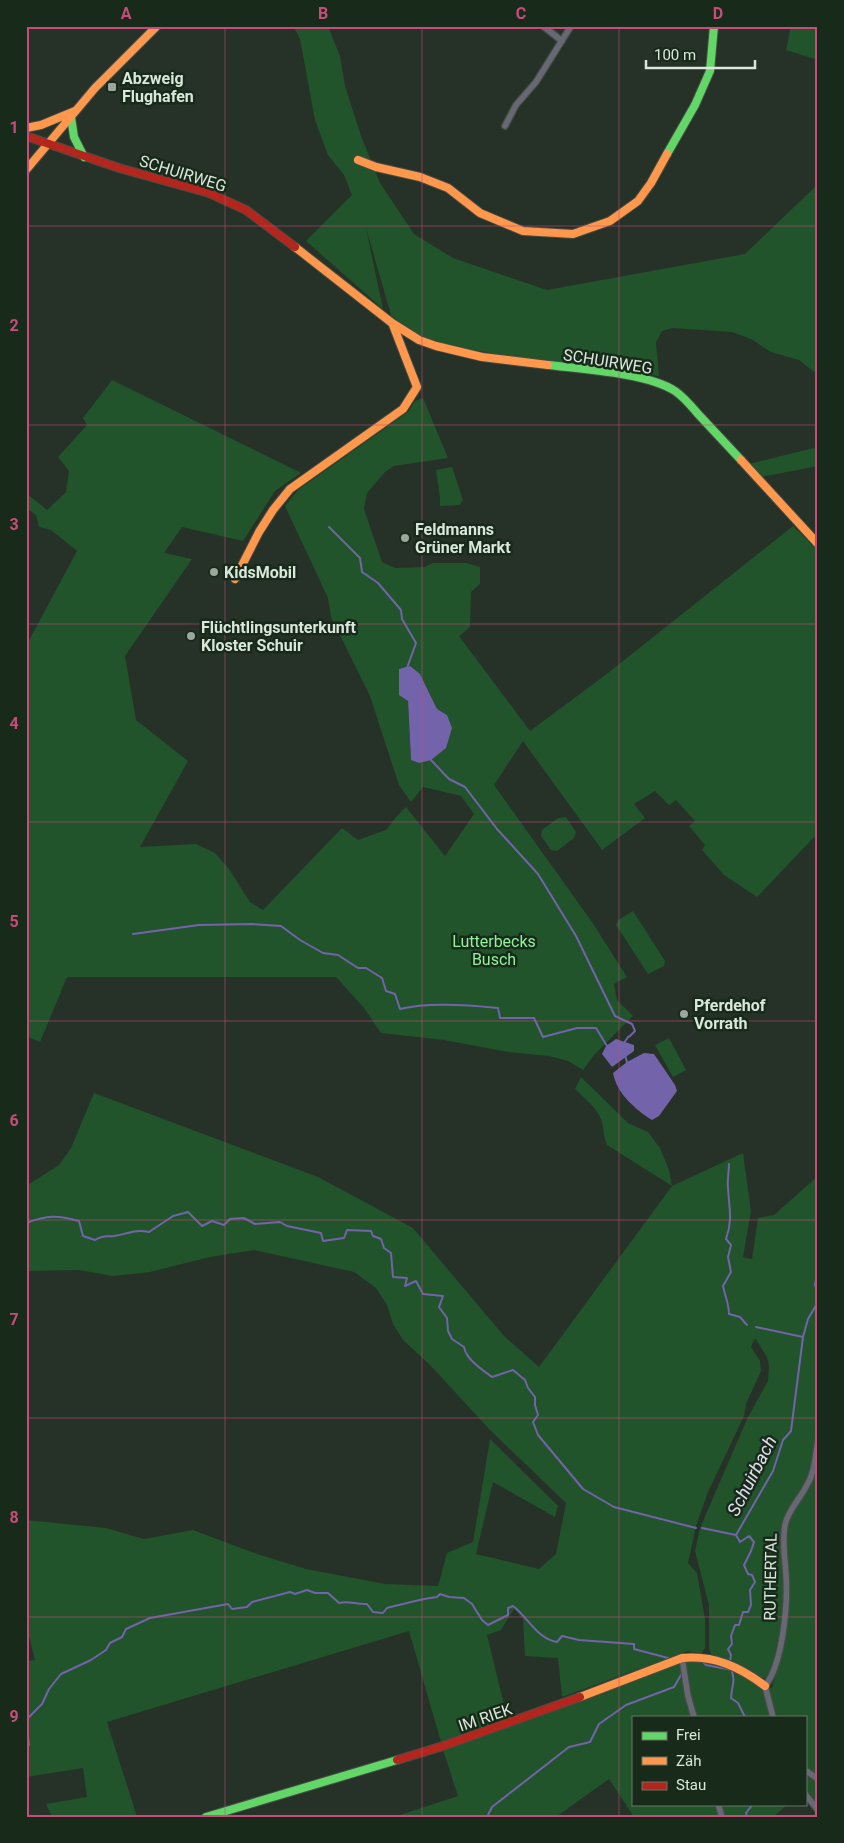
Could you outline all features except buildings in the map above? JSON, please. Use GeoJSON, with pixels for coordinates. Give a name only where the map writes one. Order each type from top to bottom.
{"type":"FeatureCollection","features":[{"type":"Feature","properties":{"kind":"street"},"geometry":{"type":"LineString","coordinates":[[26,170],[111,70],[157,26]]}},
{"type":"Feature","properties":{"kind":"street"},"geometry":{"type":"LineString","coordinates":[[543,26],[562,41]]}},
{"type":"Feature","properties":{"kind":"street"},"geometry":{"type":"LineString","coordinates":[[505,126],[516,105],[536,82],[571,26]]}},
{"type":"Feature","properties":{"kind":"street"},"geometry":{"type":"LineString","coordinates":[[358,160],[376,167],[420,177],[448,188],[480,212],[523,231],[573,234],[610,221],[638,201],[651,183],[695,105],[710,71],[714,26]]}},
{"type":"Feature","properties":{"kind":"street"},"geometry":{"type":"LineString","coordinates":[[26,128],[73,114]]}},
{"type":"Feature","properties":{"kind":"street"},"geometry":{"type":"LineString","coordinates":[[73,114],[74,137],[84,156]]}},
{"type":"Feature","properties":{"kind":"street","name":"SCHUIRWEG"},"geometry":{"type":"LineString","coordinates":[[26,136],[119,168],[210,193],[246,210],[392,323],[419,340],[464,353],[618,374],[648,380],[675,391],[818,544]]}},
{"type":"Feature","properties":{"kind":"street","name":"SCHUIRWEG"},"geometry":{"type":"LineString","coordinates":[[234,579],[256,534],[275,506],[290,490],[403,409],[409,402],[417,387],[392,323]]}},
{"type":"Feature","properties":{"kind":"street","name":"RUTHERTAL"},"geometry":{"type":"LineString","coordinates":[[765,1686],[771,1679],[777,1664],[784,1622],[786,1584],[785,1524],[789,1513],[811,1477],[818,1441]]}},
{"type":"Feature","properties":{"kind":"street","name":"IM RIEK"},"geometry":{"type":"LineString","coordinates":[[206,1817],[443,1746],[546,1710],[682,1658],[693,1656],[726,1663],[746,1671],[765,1686]]}},
{"type":"Feature","properties":{"kind":"street"},"geometry":{"type":"LineString","coordinates":[[682,1658],[688,1696],[694,1716]]}},
{"type":"Feature","properties":{"kind":"street"},"geometry":{"type":"LineString","coordinates":[[765,1686],[773,1716]]}},
{"type":"Feature","properties":{"kind":"street"},"geometry":{"type":"LineString","coordinates":[[806,1771],[818,1780]]}},
{"type":"Feature","properties":{"kind":"street"},"geometry":{"type":"LineString","coordinates":[[806,1795],[818,1810]]}},
{"type":"Feature","properties":{"kind":"green space"},"geometry":{"type":"Polygon","coordinates":[[[293,26],[328,26],[340,56],[345,86],[361,136],[380,183],[414,234],[453,258],[547,290],[745,254],[818,184],[818,375],[799,360],[771,352],[751,339],[732,332],[672,328],[662,331],[656,342],[659,376],[552,361],[551,366],[431,340],[403,325],[391,315],[366,228],[383,309],[306,241],[352,195],[344,175],[328,155],[315,120],[300,39],[293,26]]]}},
{"type":"Feature","properties":{"kind":"green space"},"geometry":{"type":"Polygon","coordinates":[[[791,26],[818,26],[818,60],[786,50],[791,26]]]}},
{"type":"Feature","properties":{"kind":"green space","name":"Lutterbecks Busch"},"geometry":{"type":"Polygon","coordinates":[[[112,380],[301,473],[275,491],[243,541],[182,527],[164,553],[192,559],[125,656],[136,720],[188,761],[140,847],[196,844],[215,853],[229,869],[250,902],[263,910],[342,828],[358,840],[386,830],[406,807],[445,856],[474,814],[461,796],[423,787],[411,802],[399,785],[370,696],[331,617],[328,598],[285,506],[298,490],[408,412],[415,401],[423,398],[448,458],[394,466],[385,472],[367,493],[364,509],[382,562],[395,568],[425,567],[433,563],[466,563],[480,567],[480,584],[471,592],[470,627],[459,636],[530,731],[608,673],[793,526],[818,551],[818,833],[757,897],[724,875],[702,850],[705,845],[689,826],[695,821],[676,800],[669,805],[655,791],[634,804],[645,818],[602,850],[523,741],[494,785],[592,922],[627,977],[614,984],[617,1000],[633,1016],[594,1055],[583,1070],[568,1061],[549,1056],[508,1052],[444,1040],[381,1033],[364,1008],[336,977],[67,977],[40,1042],[26,1036],[26,646],[77,551],[51,530],[39,527],[36,515],[26,508],[26,493],[47,510],[66,492],[69,471],[58,457],[87,425],[83,418],[112,380]],[[420,674],[408,701],[411,760],[447,715],[437,709],[420,674]]]}},
{"type":"Feature","properties":{"kind":"green space"},"geometry":{"type":"Polygon","coordinates":[[[818,447],[818,466],[761,477],[749,464],[818,447]]]}},
{"type":"Feature","properties":{"kind":"green space"},"geometry":{"type":"Polygon","coordinates":[[[452,467],[463,500],[460,505],[440,506],[436,470],[452,467]]]}},
{"type":"Feature","properties":{"kind":"green space"},"geometry":{"type":"Polygon","coordinates":[[[566,817],[576,832],[574,838],[557,851],[551,850],[541,836],[542,830],[558,818],[566,817]]]}},
{"type":"Feature","properties":{"kind":"green space"},"geometry":{"type":"Polygon","coordinates":[[[633,911],[665,961],[664,966],[648,974],[616,925],[618,920],[633,911]]]}},
{"type":"Feature","properties":{"kind":"green space"},"geometry":{"type":"Polygon","coordinates":[[[669,1038],[686,1070],[673,1077],[655,1045],[669,1038]]]}},
{"type":"Feature","properties":{"kind":"green space"},"geometry":{"type":"Polygon","coordinates":[[[581,1077],[628,1123],[648,1132],[660,1148],[669,1170],[672,1186],[607,1145],[599,1115],[575,1089],[581,1077]]]}},
{"type":"Feature","properties":{"kind":"green space"},"geometry":{"type":"Polygon","coordinates":[[[94,1093],[318,1177],[413,1228],[504,1336],[539,1367],[672,1186],[743,1153],[751,1211],[743,1257],[752,1259],[758,1218],[774,1215],[818,1176],[818,1428],[811,1473],[813,1479],[818,1460],[818,1804],[806,1791],[806,1716],[632,1716],[632,1806],[717,1806],[720,1817],[634,1817],[609,1779],[556,1817],[394,1817],[458,1796],[443,1750],[676,1662],[680,1663],[683,1669],[688,1660],[717,1663],[757,1683],[772,1688],[785,1622],[784,1585],[781,1623],[771,1675],[764,1678],[758,1677],[734,1664],[712,1657],[709,1648],[709,1605],[695,1551],[700,1528],[747,1419],[768,1381],[769,1366],[767,1357],[755,1338],[751,1347],[760,1361],[761,1371],[746,1404],[744,1416],[708,1492],[696,1526],[688,1563],[697,1573],[705,1619],[705,1648],[701,1654],[688,1651],[562,1697],[558,1658],[525,1656],[523,1619],[514,1609],[501,1630],[487,1635],[507,1717],[441,1742],[409,1631],[107,1722],[137,1817],[52,1817],[46,1804],[87,1797],[83,1768],[26,1777],[26,1661],[35,1660],[26,1625],[26,1520],[106,1528],[144,1539],[193,1530],[257,1554],[306,1569],[385,1584],[438,1586],[447,1553],[473,1542],[490,1439],[558,1506],[555,1517],[493,1482],[476,1554],[539,1569],[556,1554],[566,1503],[489,1429],[430,1365],[403,1340],[393,1324],[387,1305],[376,1288],[354,1272],[254,1250],[210,1257],[150,1272],[113,1276],[79,1270],[26,1271],[26,1186],[59,1165],[71,1148],[94,1093]]]}},
{"type":"Feature","properties":{"kind":"green space"},"geometry":{"type":"Polygon","coordinates":[[[721,1806],[786,1806],[773,1817],[724,1817],[721,1806]]]}},
{"type":"Feature","properties":{"kind":"shaded area"},"geometry":{"type":"Polygon","coordinates":[[[410,666],[420,674],[437,709],[447,715],[452,728],[446,748],[431,760],[419,763],[411,760],[408,701],[399,695],[399,669],[410,666]]]}},
{"type":"Feature","properties":{"kind":"shaded area"},"geometry":{"type":"Polygon","coordinates":[[[616,1039],[634,1045],[634,1051],[612,1067],[602,1054],[606,1046],[616,1039]]]}},
{"type":"Feature","properties":{"kind":"shaded area"},"geometry":{"type":"Polygon","coordinates":[[[644,1053],[654,1054],[677,1091],[659,1116],[652,1120],[639,1111],[618,1088],[613,1073],[627,1062],[644,1053]]]}},
{"type":"Feature","properties":{"kind":"waterway"},"geometry":{"type":"LineString","coordinates":[[329,527],[360,558],[362,572],[378,583],[401,610],[402,619],[416,643],[407,668]]}},
{"type":"Feature","properties":{"kind":"waterway"},"geometry":{"type":"LineString","coordinates":[[431,760],[449,779],[465,787],[497,829],[538,874],[576,936],[615,1016],[632,1024],[635,1031],[624,1043]]}},
{"type":"Feature","properties":{"kind":"waterway"},"geometry":{"type":"LineString","coordinates":[[133,934],[199,925],[252,924],[281,926],[300,940],[323,953],[338,955],[358,968],[366,968],[382,978],[386,991],[395,994],[400,1009],[423,1005],[462,1005],[498,1008],[500,1018],[534,1018],[543,1037],[577,1028],[596,1028],[607,1046]]}},
{"type":"Feature","properties":{"kind":"waterway"},"geometry":{"type":"LineString","coordinates":[[625,1055],[627,1062]]}},
{"type":"Feature","properties":{"kind":"waterway"},"geometry":{"type":"LineString","coordinates":[[729,1164],[730,1220],[726,1239],[731,1245],[728,1257],[731,1272],[723,1286],[729,1314],[740,1317],[747,1325]]}},
{"type":"Feature","properties":{"kind":"waterway"},"geometry":{"type":"LineString","coordinates":[[26,1223],[40,1218],[58,1217],[71,1219],[79,1221],[83,1236],[95,1240],[136,1231],[149,1232],[173,1216],[188,1212],[202,1226],[212,1221],[224,1225],[230,1219],[244,1218],[255,1224],[280,1222],[287,1226],[321,1233],[323,1241],[344,1238],[347,1230],[371,1231],[373,1236],[381,1239],[384,1248],[391,1253],[393,1277],[407,1278],[405,1286],[416,1281],[423,1294],[443,1296],[439,1307],[447,1318],[448,1331],[452,1339],[464,1347],[468,1356],[475,1364],[492,1377],[513,1370],[525,1380],[535,1397],[538,1415],[533,1422],[538,1435],[583,1489],[614,1507],[696,1528]]}},
{"type":"Feature","properties":{"kind":"waterway","name":"Schuirbach"},"geometry":{"type":"LineString","coordinates":[[818,1269],[815,1285],[818,1292]]}},
{"type":"Feature","properties":{"kind":"waterway","name":"Schuirbach"},"geometry":{"type":"LineString","coordinates":[[730,1661],[731,1655],[728,1649],[732,1644],[731,1636],[735,1625],[739,1625],[743,1612],[748,1612],[751,1605],[750,1590],[755,1582],[752,1575],[748,1574],[744,1565],[754,1542],[749,1536],[740,1542],[736,1535],[773,1471],[783,1440],[791,1431],[803,1337],[808,1319],[818,1302]]}},
{"type":"Feature","properties":{"kind":"waterway"},"geometry":{"type":"LineString","coordinates":[[756,1327],[803,1337]]}},
{"type":"Feature","properties":{"kind":"waterway"},"geometry":{"type":"LineString","coordinates":[[702,1528],[736,1535]]}},
{"type":"Feature","properties":{"kind":"waterway"},"geometry":{"type":"LineString","coordinates":[[26,1720],[42,1704],[49,1689],[61,1674],[91,1660],[106,1650],[110,1643],[122,1637],[126,1629],[150,1618],[228,1604],[232,1609],[247,1607],[252,1602],[290,1592],[295,1594],[307,1590],[315,1593],[328,1593],[339,1603],[367,1604],[373,1612],[383,1613],[387,1608],[437,1597],[440,1594],[464,1598],[472,1604],[482,1620],[488,1625],[508,1615],[508,1608],[513,1606],[538,1632],[550,1640],[557,1642],[562,1636],[579,1640],[634,1644],[634,1649],[668,1658]]}},
{"type":"Feature","properties":{"kind":"waterway"},"geometry":{"type":"LineString","coordinates":[[695,1661],[732,1670]]}},
{"type":"Feature","properties":{"kind":"waterway","name":"Schuirbach"},"geometry":{"type":"LineString","coordinates":[[731,1668],[733,1680],[731,1698],[738,1703],[744,1716]]}},
{"type":"Feature","properties":{"kind":"waterway"},"geometry":{"type":"LineString","coordinates":[[487,1817],[492,1807],[569,1747],[590,1742],[599,1724],[626,1705],[674,1687],[682,1673]]}},
{"type":"Feature","properties":{"kind":"waterway"},"geometry":{"type":"LineString","coordinates":[[26,1722],[29,1745]]}},
{"type":"Feature","properties":{"kind":"waterway","name":"Schuirbach"},"geometry":{"type":"LineString","coordinates":[[747,1817],[746,1813],[751,1806]]}},
{"type":"Feature","properties":{"kind":"traffic: fast"},"geometry":{"type":"LineString","coordinates":[[667,154],[695,105],[710,71],[714,26]]}},
{"type":"Feature","properties":{"kind":"traffic: fast"},"geometry":{"type":"LineString","coordinates":[[71,117],[74,137],[84,157]]}},
{"type":"Feature","properties":{"kind":"traffic: fast"},"geometry":{"type":"LineString","coordinates":[[548,365],[632,376],[663,385],[685,399],[741,460]]}},
{"type":"Feature","properties":{"kind":"traffic: fast"},"geometry":{"type":"LineString","coordinates":[[206,1817],[397,1760]]}},
{"type":"Feature","properties":{"kind":"traffic: slow"},"geometry":{"type":"LineString","coordinates":[[26,170],[95,88],[157,26]]}},
{"type":"Feature","properties":{"kind":"traffic: slow"},"geometry":{"type":"LineString","coordinates":[[26,128],[41,125],[75,111]]}},
{"type":"Feature","properties":{"kind":"traffic: slow"},"geometry":{"type":"LineString","coordinates":[[358,160],[376,167],[420,177],[448,188],[480,213],[523,231],[573,234],[610,221],[638,201],[651,183],[667,154]]}},
{"type":"Feature","properties":{"kind":"traffic: slow"},"geometry":{"type":"LineString","coordinates":[[295,247],[392,323],[419,340],[482,357],[548,365]]}},
{"type":"Feature","properties":{"kind":"traffic: slow"},"geometry":{"type":"LineString","coordinates":[[235,579],[259,532],[273,510],[290,489],[403,409],[417,387],[393,325]]}},
{"type":"Feature","properties":{"kind":"traffic: slow"},"geometry":{"type":"LineString","coordinates":[[741,460],[818,544]]}},
{"type":"Feature","properties":{"kind":"traffic: slow"},"geometry":{"type":"LineString","coordinates":[[580,1697],[682,1658],[705,1658],[726,1664],[746,1673],[765,1686]]}},
{"type":"Feature","properties":{"kind":"traffic: jam"},"geometry":{"type":"LineString","coordinates":[[26,136],[119,168],[209,193],[246,210],[295,247]]}},
{"type":"Feature","properties":{"kind":"traffic: jam"},"geometry":{"type":"LineString","coordinates":[[397,1760],[443,1746],[580,1697]]}},
{"type":"Feature","properties":{"kind":"place","name":"Abzweig Flughafen"},"geometry":{"type":"Point","coordinates":[112,87]}},
{"type":"Feature","properties":{"kind":"place","name":"Feldmanns Grüner Markt"},"geometry":{"type":"Point","coordinates":[405,538]}},
{"type":"Feature","properties":{"kind":"place","name":"KidsMobil"},"geometry":{"type":"Point","coordinates":[214,572]}},
{"type":"Feature","properties":{"kind":"place","name":"Flüchtlingsunterkunft Kloster Schuir"},"geometry":{"type":"Point","coordinates":[191,636]}},
{"type":"Feature","properties":{"kind":"place","name":"Pferdehof Vorrath"},"geometry":{"type":"Point","coordinates":[684,1014]}}]}
